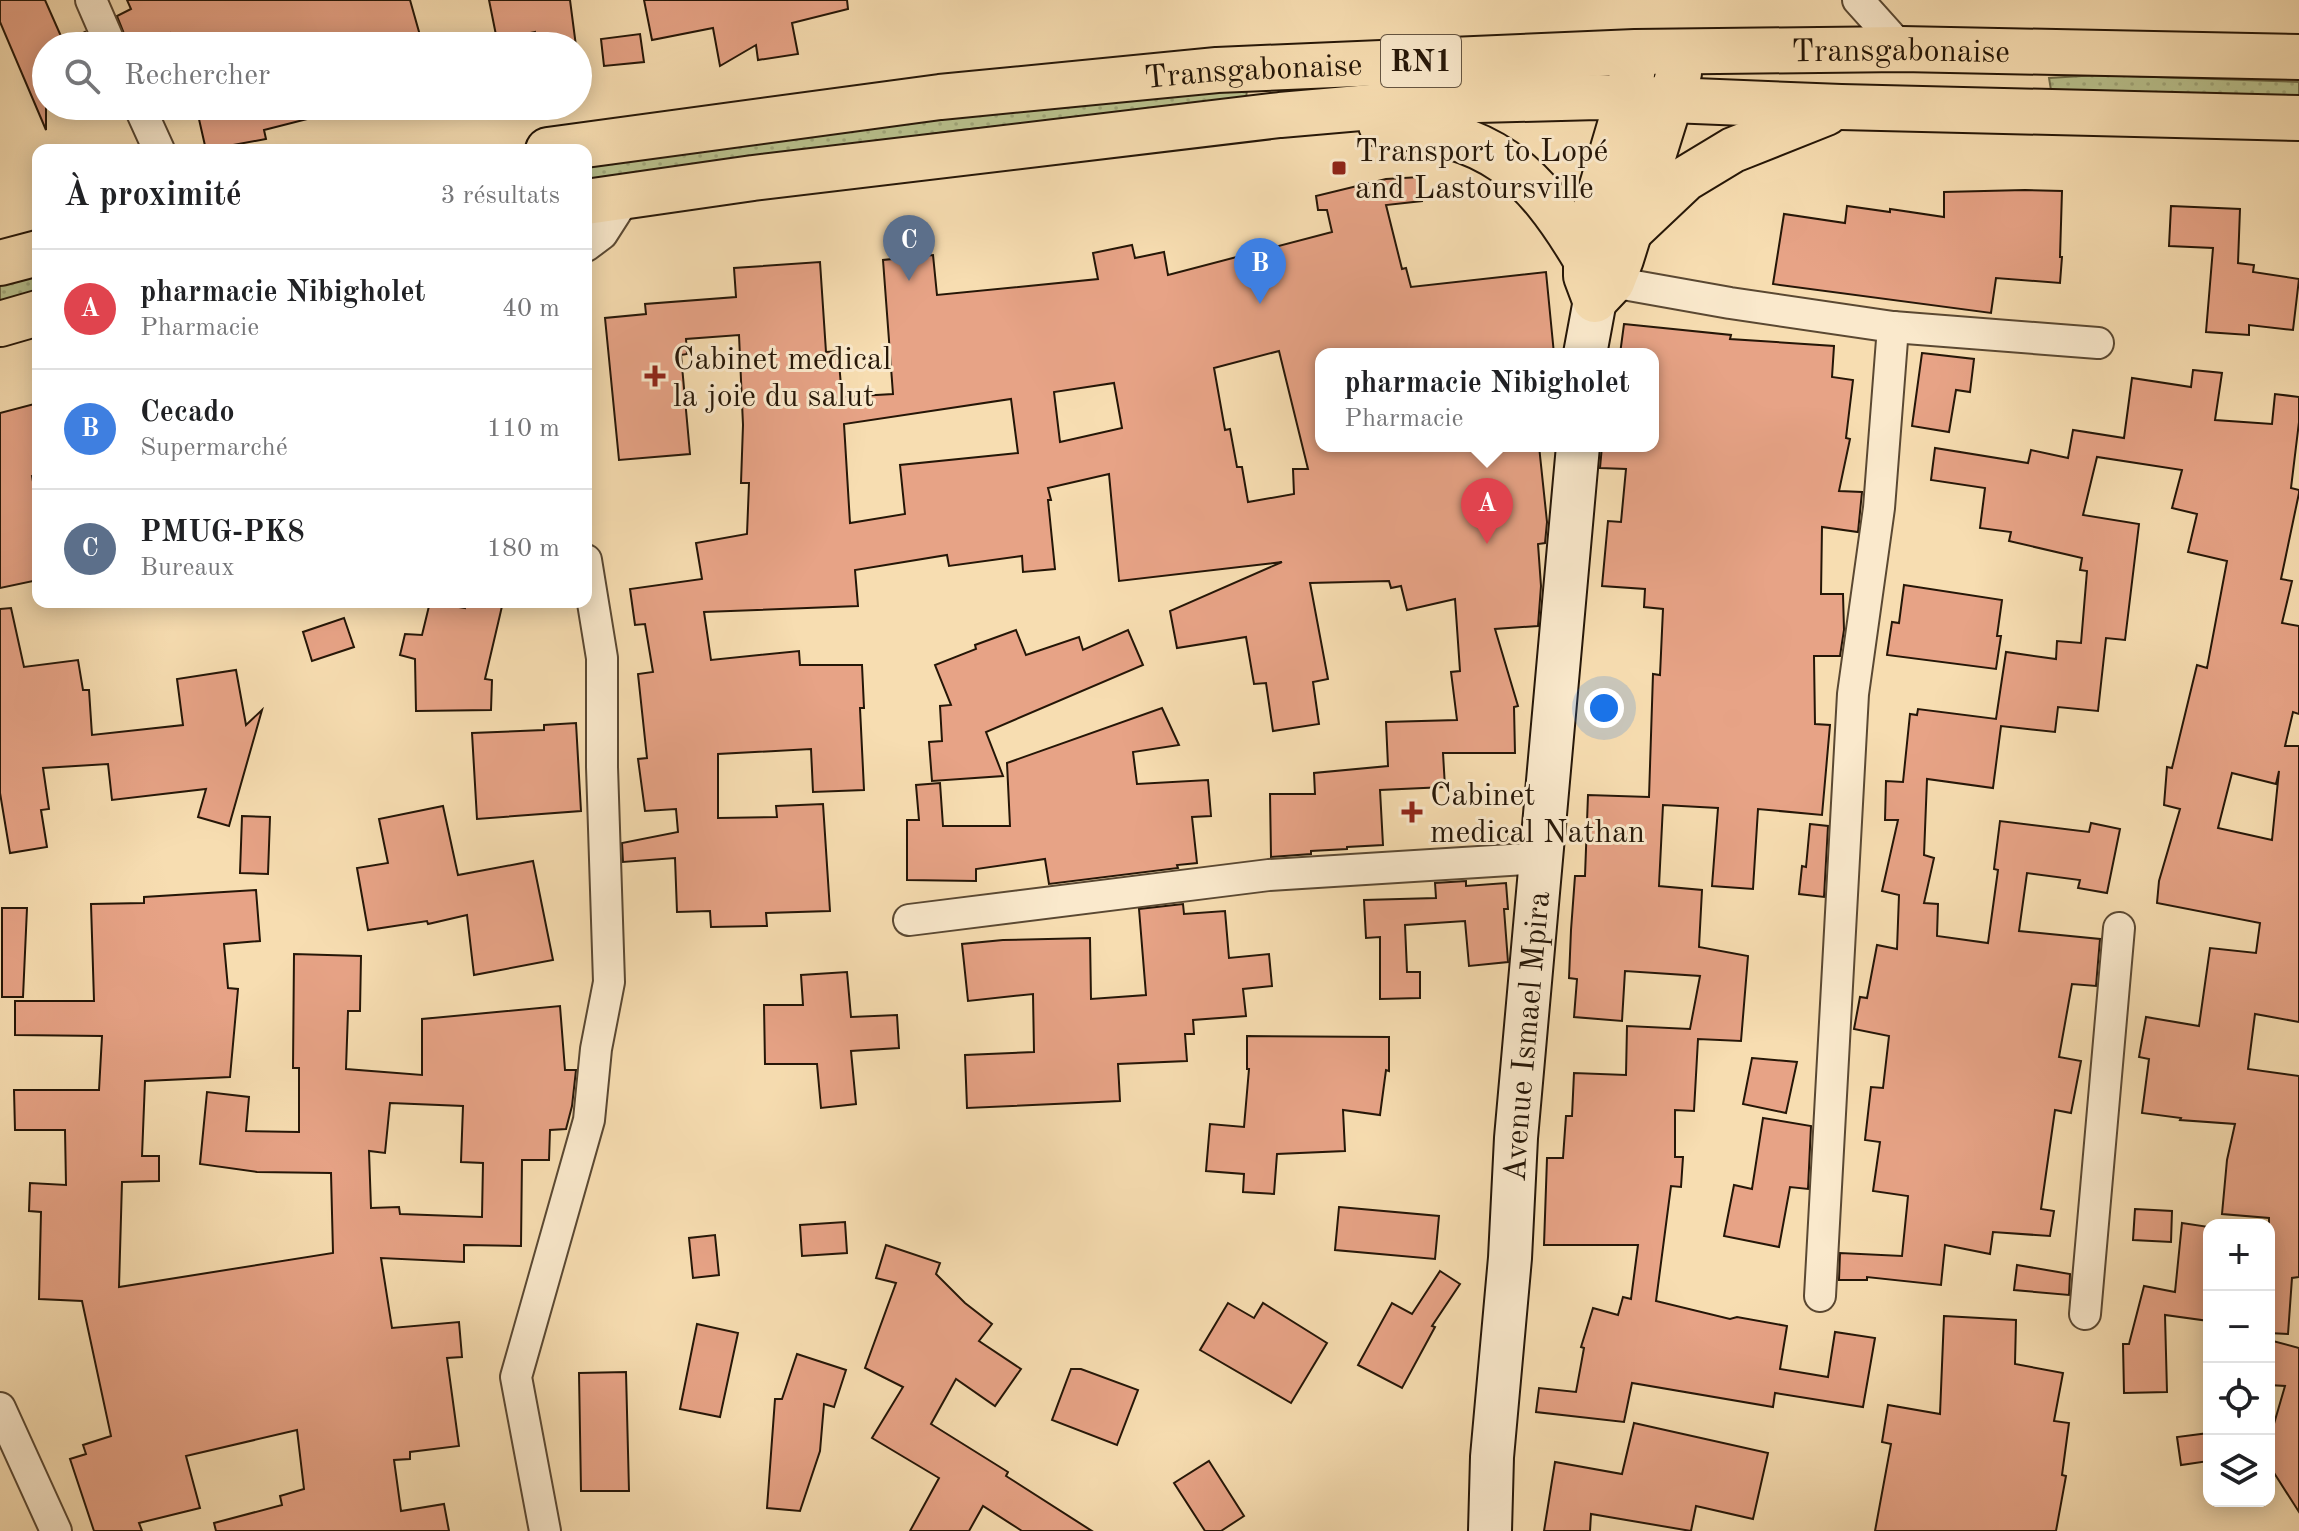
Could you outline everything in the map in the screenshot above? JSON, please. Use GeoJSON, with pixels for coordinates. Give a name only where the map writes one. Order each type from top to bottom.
{"type":"FeatureCollection","features":[{"type":"Feature","properties":{"kind":"highway","name":"Transgabonaise"},"geometry":{"type":"LineString","coordinates":[[592,144],[940,97],[1217,70],[1635,52],[1902,49],[2299,57]]}},
{"type":"Feature","properties":{"kind":"highway"},"geometry":{"type":"LineString","coordinates":[[1629,232],[1649,98],[1635,52]]}},
{"type":"Feature","properties":{"kind":"highway"},"geometry":{"type":"LineString","coordinates":[[1598,281],[1592,220],[1649,98],[1686,52]]}},
{"type":"Feature","properties":{"kind":"highway","name":"Transgabonaise"},"geometry":{"type":"LineString","coordinates":[[607,198],[1280,115],[1440,101],[1649,98],[1841,107],[2299,118]]}},
{"type":"Feature","properties":{"kind":"highway"},"geometry":{"type":"LineString","coordinates":[[1598,281],[1629,232],[1685,179],[1733,150],[1841,107]]}},
{"type":"Feature","properties":{"kind":"highway"},"geometry":{"type":"LineString","coordinates":[[1280,115],[1427,129],[1486,148],[1532,183],[1560,219],[1598,281]]}},
{"type":"Feature","properties":{"kind":"highway"},"geometry":{"type":"LineString","coordinates":[[0,263],[32,255]]}},
{"type":"Feature","properties":{"kind":"highway"},"geometry":{"type":"LineString","coordinates":[[0,324],[32,315]]}},
{"type":"Feature","properties":{"kind":"main road"},"geometry":{"type":"LineString","coordinates":[[1586,348],[1598,281]]}},
{"type":"Feature","properties":{"kind":"main road","name":"Avenue Ismael Mpira"},"geometry":{"type":"LineString","coordinates":[[1490,1531],[1492,1457],[1510,1258],[1516,1138],[1577,452]]}},
{"type":"Feature","properties":{"kind":"street"},"geometry":{"type":"LineString","coordinates":[[91,0],[105,32]]}},
{"type":"Feature","properties":{"kind":"street"},"geometry":{"type":"LineString","coordinates":[[1858,0],[1902,49]]}},
{"type":"Feature","properties":{"kind":"street"},"geometry":{"type":"LineString","coordinates":[[145,120],[156,144]]}},
{"type":"Feature","properties":{"kind":"street"},"geometry":{"type":"LineString","coordinates":[[592,242],[602,234],[607,198]]}},
{"type":"Feature","properties":{"kind":"street"},"geometry":{"type":"LineString","coordinates":[[1598,281],[1893,327],[2098,343]]}},
{"type":"Feature","properties":{"kind":"street"},"geometry":{"type":"LineString","coordinates":[[1820,1296],[1853,694],[1879,508],[1893,327]]}},
{"type":"Feature","properties":{"kind":"street"},"geometry":{"type":"LineString","coordinates":[[545,1531],[516,1377],[589,1120],[596,1049],[609,982],[602,658],[592,597]]}},
{"type":"Feature","properties":{"kind":"street"},"geometry":{"type":"LineString","coordinates":[[909,920],[1269,875],[1542,858]]}},
{"type":"Feature","properties":{"kind":"street"},"geometry":{"type":"LineString","coordinates":[[2085,1314],[2119,928]]}},
{"type":"Feature","properties":{"kind":"street"},"geometry":{"type":"LineString","coordinates":[[0,1408],[56,1531]]}},
{"type":"Feature","properties":{"kind":"green space"},"geometry":{"type":"Polygon","coordinates":[[[2098,75],[2299,82],[2299,99],[2051,90],[2049,78],[2098,75]]]}},
{"type":"Feature","properties":{"kind":"green space"},"geometry":{"type":"Polygon","coordinates":[[[1247,89],[1246,99],[1228,104],[960,130],[592,182],[592,162],[1165,90],[1247,89]]]}},
{"type":"Feature","properties":{"kind":"green space"},"geometry":{"type":"Polygon","coordinates":[[[32,275],[32,293],[0,301],[0,283],[32,275]]]}},
{"type":"Feature","properties":{"kind":"building"},"geometry":{"type":"Polygon","coordinates":[[[0,0],[45,0],[59,32],[32,32],[32,97],[0,22],[0,0]]]}},
{"type":"Feature","properties":{"kind":"building"},"geometry":{"type":"Polygon","coordinates":[[[127,0],[410,0],[419,32],[123,32],[117,16],[131,9],[127,0]]]}},
{"type":"Feature","properties":{"kind":"building"},"geometry":{"type":"Polygon","coordinates":[[[489,0],[570,0],[574,32],[495,32],[489,0]]]}},
{"type":"Feature","properties":{"kind":"building"},"geometry":{"type":"Polygon","coordinates":[[[644,0],[847,0],[848,9],[792,23],[798,54],[758,60],[756,45],[720,66],[713,28],[652,40],[644,0]]]}},
{"type":"Feature","properties":{"kind":"building"},"geometry":{"type":"Polygon","coordinates":[[[640,34],[644,62],[604,66],[601,39],[640,34]]]}},
{"type":"Feature","properties":{"kind":"building"},"geometry":{"type":"Polygon","coordinates":[[[199,120],[303,120],[264,130],[266,139],[239,144],[205,144],[199,120]]]}},
{"type":"Feature","properties":{"kind":"building"},"geometry":{"type":"Polygon","coordinates":[[[1420,177],[1422,201],[1386,205],[1402,269],[1406,268],[1411,287],[1546,272],[1553,348],[1315,348],[1315,452],[1540,452],[1547,522],[1545,543],[1538,544],[1541,586],[1538,626],[1495,629],[1518,706],[1514,707],[1515,753],[1443,753],[1445,787],[1380,790],[1383,845],[1271,857],[1270,794],[1315,794],[1314,773],[1388,766],[1386,722],[1457,720],[1451,672],[1460,671],[1455,599],[1407,610],[1401,586],[1391,588],[1389,581],[1310,583],[1328,679],[1313,682],[1319,724],[1273,731],[1266,683],[1254,684],[1246,637],[1177,648],[1170,611],[1282,562],[1119,581],[1109,474],[1048,488],[1055,569],[1023,572],[1022,556],[949,566],[947,555],[855,570],[858,606],[704,612],[711,660],[799,651],[800,665],[862,665],[864,708],[860,708],[864,790],[813,792],[811,749],[718,754],[718,818],[777,817],[776,806],[823,804],[830,911],[766,913],[767,926],[711,927],[710,911],[677,912],[675,858],[623,862],[622,843],[678,832],[676,809],[645,811],[638,759],[647,758],[638,674],[653,672],[645,624],[635,625],[630,589],[702,579],[696,543],[747,534],[749,483],[741,483],[743,425],[739,335],[686,339],[687,354],[681,355],[690,454],[619,460],[605,318],[646,314],[645,304],[736,297],[734,268],[820,262],[826,352],[838,351],[842,397],[893,394],[883,260],[933,255],[937,295],[1098,279],[1093,253],[1132,245],[1135,258],[1164,252],[1168,275],[1332,232],[1327,210],[1318,210],[1316,196],[1386,179],[1420,177]],[[1279,351],[1214,368],[1225,430],[1230,429],[1237,467],[1242,467],[1248,502],[1294,494],[1293,469],[1308,469],[1279,351]],[[1114,383],[1054,392],[1060,442],[1122,428],[1114,383]],[[1011,399],[844,424],[850,523],[905,514],[900,465],[1018,453],[1011,399]]]}},
{"type":"Feature","properties":{"kind":"building"},"geometry":{"type":"Polygon","coordinates":[[[2062,191],[2060,283],[1996,278],[1991,313],[1773,284],[1784,214],[1845,223],[1847,206],[1944,217],[1944,192],[2062,191]]]}},
{"type":"Feature","properties":{"kind":"building"},"geometry":{"type":"Polygon","coordinates":[[[2171,206],[2240,209],[2238,263],[2254,265],[2253,272],[2299,279],[2293,330],[2249,325],[2249,335],[2206,332],[2213,248],[2169,246],[2171,206]]]}},
{"type":"Feature","properties":{"kind":"building"},"geometry":{"type":"Polygon","coordinates":[[[1624,324],[1731,335],[1730,339],[1834,346],[1832,377],[1853,380],[1846,438],[1850,439],[1839,491],[1862,492],[1858,532],[1822,527],[1821,594],[1843,594],[1844,630],[1840,656],[1814,656],[1815,724],[1830,725],[1822,815],[1758,809],[1753,889],[1712,886],[1718,808],[1663,805],[1659,886],[1702,890],[1699,947],[1748,956],[1741,1041],[1698,1039],[1694,1111],[1675,1110],[1675,1157],[1683,1157],[1681,1187],[1671,1186],[1656,1301],[1730,1319],[1737,1317],[1787,1326],[1780,1369],[1828,1377],[1835,1332],[1875,1338],[1863,1407],[1775,1393],[1773,1407],[1632,1383],[1624,1422],[1536,1412],[1539,1388],[1576,1392],[1584,1348],[1581,1347],[1593,1308],[1618,1315],[1623,1297],[1631,1299],[1638,1245],[1544,1245],[1547,1158],[1563,1158],[1566,1116],[1572,1116],[1574,1073],[1626,1075],[1627,1026],[1690,1029],[1700,976],[1625,971],[1622,1021],[1574,1017],[1577,979],[1569,978],[1571,930],[1575,876],[1585,876],[1588,795],[1649,797],[1653,674],[1660,675],[1663,609],[1644,607],[1645,589],[1602,586],[1608,521],[1621,522],[1626,469],[1600,468],[1601,452],[1659,452],[1659,348],[1621,348],[1624,324]]]}},
{"type":"Feature","properties":{"kind":"building"},"geometry":{"type":"Polygon","coordinates":[[[1922,353],[1974,359],[1970,392],[1956,390],[1949,432],[1912,426],[1922,353]]]}},
{"type":"Feature","properties":{"kind":"building"},"geometry":{"type":"Polygon","coordinates":[[[2193,370],[2222,373],[2215,420],[2272,424],[2275,394],[2299,397],[2291,488],[2299,490],[2299,493],[2281,579],[2292,581],[2282,623],[2299,626],[2299,714],[2293,712],[2285,746],[2299,746],[2299,1022],[2255,1014],[2248,1069],[2299,1076],[2299,1277],[2292,1278],[2288,1334],[2275,1333],[2275,1219],[2222,1214],[2227,1160],[2235,1124],[2180,1120],[2142,1113],[2149,1059],[2139,1057],[2146,1017],[2199,1026],[2210,948],[2256,953],[2260,923],[2157,903],[2159,881],[2180,809],[2164,805],[2167,767],[2172,768],[2197,665],[2207,668],[2227,561],[2188,552],[2197,514],[2172,508],[2182,470],[2097,457],[2083,515],[2139,524],[2125,640],[2106,638],[2098,711],[2058,707],[2055,732],[2001,726],[1993,788],[1927,779],[1924,855],[1934,858],[1924,903],[1938,904],[1937,936],[1988,943],[1998,870],[1994,869],[2000,821],[2089,832],[2091,823],[2120,829],[2107,893],[2078,888],[2080,880],[2027,873],[2019,931],[2100,939],[2096,986],[2072,984],[2059,1057],[2081,1061],[2071,1113],[2055,1110],[2041,1209],[2054,1211],[2050,1236],[1993,1232],[1990,1254],[1945,1245],[1941,1285],[1867,1277],[1867,1280],[1839,1280],[1840,1253],[1902,1256],[1908,1196],[1873,1191],[1880,1142],[1865,1140],[1871,1087],[1883,1088],[1889,1036],[1854,1029],[1860,997],[1867,998],[1877,945],[1897,949],[1899,895],[1882,891],[1898,820],[1885,820],[1886,781],[1903,782],[1910,714],[1917,715],[1918,709],[1996,719],[2006,652],[2056,659],[2057,641],[2081,643],[2087,571],[2080,570],[2082,558],[2009,541],[2011,532],[1980,528],[1985,488],[1931,480],[1935,448],[2028,463],[2031,450],[2068,458],[2073,430],[2124,438],[2132,378],[2191,387],[2193,370]],[[2279,771],[2276,784],[2232,773],[2218,828],[2272,840],[2279,771]]]}},
{"type":"Feature","properties":{"kind":"building"},"geometry":{"type":"Polygon","coordinates":[[[32,405],[32,581],[0,588],[0,413],[32,405]]]}},
{"type":"Feature","properties":{"kind":"building"},"geometry":{"type":"Polygon","coordinates":[[[1904,585],[2002,600],[1996,669],[1887,655],[1892,622],[1899,623],[1904,585]]]}},
{"type":"Feature","properties":{"kind":"building"},"geometry":{"type":"Polygon","coordinates":[[[11,608],[24,667],[78,660],[83,690],[89,690],[92,735],[183,725],[177,679],[236,670],[246,725],[262,710],[229,826],[198,817],[206,789],[112,800],[108,764],[43,768],[49,809],[41,810],[47,847],[10,853],[0,793],[0,609],[11,608]]]}},
{"type":"Feature","properties":{"kind":"building"},"geometry":{"type":"Polygon","coordinates":[[[429,608],[502,608],[485,679],[492,680],[491,710],[416,711],[415,659],[400,655],[405,634],[422,635],[429,608]]]}},
{"type":"Feature","properties":{"kind":"building"},"geometry":{"type":"Polygon","coordinates":[[[344,618],[354,647],[312,661],[303,632],[344,618]]]}},
{"type":"Feature","properties":{"kind":"building"},"geometry":{"type":"Polygon","coordinates":[[[1016,630],[1026,655],[1079,637],[1083,650],[1128,630],[1143,665],[986,732],[1003,776],[932,781],[929,742],[942,741],[940,706],[951,705],[935,665],[976,649],[975,645],[1016,630]]]}},
{"type":"Feature","properties":{"kind":"building"},"geometry":{"type":"Polygon","coordinates":[[[1162,708],[1179,745],[1133,752],[1137,784],[1208,780],[1211,816],[1192,817],[1197,863],[1049,884],[1045,859],[976,869],[976,881],[907,880],[907,820],[919,820],[916,785],[940,783],[943,826],[1010,826],[1007,763],[1162,708]]]}},
{"type":"Feature","properties":{"kind":"building"},"geometry":{"type":"Polygon","coordinates":[[[576,723],[581,811],[477,819],[472,733],[544,730],[544,725],[576,723]]]}},
{"type":"Feature","properties":{"kind":"building"},"geometry":{"type":"Polygon","coordinates":[[[443,806],[458,875],[533,861],[553,960],[474,975],[467,915],[428,924],[427,921],[368,930],[357,868],[388,863],[379,819],[443,806]]]}},
{"type":"Feature","properties":{"kind":"building"},"geometry":{"type":"Polygon","coordinates":[[[242,816],[270,817],[268,874],[240,873],[242,816]]]}},
{"type":"Feature","properties":{"kind":"building"},"geometry":{"type":"Polygon","coordinates":[[[1810,824],[1828,826],[1824,897],[1799,894],[1802,866],[1806,867],[1810,824]]]}},
{"type":"Feature","properties":{"kind":"building"},"geometry":{"type":"Polygon","coordinates":[[[1466,881],[1466,886],[1506,883],[1508,909],[1504,909],[1508,962],[1469,966],[1465,921],[1405,925],[1407,972],[1420,972],[1420,998],[1380,999],[1380,937],[1366,938],[1364,900],[1436,898],[1435,883],[1466,881]]]}},
{"type":"Feature","properties":{"kind":"building"},"geometry":{"type":"Polygon","coordinates":[[[256,890],[260,941],[224,944],[228,988],[238,989],[230,1077],[145,1081],[142,1156],[159,1156],[159,1181],[122,1182],[119,1287],[333,1253],[331,1173],[257,1172],[200,1164],[207,1092],[249,1097],[246,1131],[299,1132],[299,1068],[293,1068],[294,954],[361,956],[360,1011],[348,1011],[346,1069],[422,1075],[422,1019],[560,1006],[565,1070],[576,1070],[572,1106],[566,1129],[550,1130],[549,1160],[522,1160],[521,1246],[464,1245],[464,1262],[381,1258],[392,1328],[459,1322],[462,1357],[447,1358],[459,1446],[410,1452],[410,1459],[394,1460],[401,1511],[444,1504],[449,1531],[216,1531],[214,1523],[282,1505],[280,1496],[304,1489],[297,1430],[186,1456],[200,1508],[139,1523],[142,1531],[94,1531],[70,1459],[86,1454],[83,1445],[111,1436],[82,1301],[39,1299],[41,1212],[29,1211],[30,1183],[66,1185],[65,1130],[15,1130],[14,1090],[99,1090],[102,1036],[15,1035],[15,1001],[94,1001],[91,904],[144,903],[144,897],[256,890]],[[390,1103],[385,1153],[369,1151],[371,1208],[399,1207],[400,1214],[482,1217],[483,1163],[461,1162],[463,1106],[390,1103]]]}},
{"type":"Feature","properties":{"kind":"building"},"geometry":{"type":"Polygon","coordinates":[[[1183,904],[1184,914],[1225,911],[1229,958],[1269,954],[1272,986],[1243,989],[1246,1016],[1193,1020],[1194,1034],[1185,1034],[1187,1061],[1118,1064],[1120,1101],[967,1108],[965,1055],[1034,1052],[1033,994],[968,1001],[962,944],[1090,938],[1091,999],[1146,995],[1139,909],[1183,904]]]}},
{"type":"Feature","properties":{"kind":"building"},"geometry":{"type":"Polygon","coordinates":[[[2,908],[27,908],[23,997],[2,997],[2,908]]]}},
{"type":"Feature","properties":{"kind":"building"},"geometry":{"type":"Polygon","coordinates":[[[847,972],[851,1017],[897,1015],[899,1048],[851,1051],[856,1104],[821,1108],[817,1064],[765,1064],[764,1005],[803,1005],[801,975],[847,972]]]}},
{"type":"Feature","properties":{"kind":"building"},"geometry":{"type":"Polygon","coordinates":[[[1247,1036],[1389,1037],[1389,1071],[1386,1070],[1380,1115],[1343,1110],[1345,1151],[1277,1154],[1274,1194],[1243,1192],[1244,1174],[1206,1171],[1210,1124],[1244,1127],[1249,1069],[1247,1036]]]}},
{"type":"Feature","properties":{"kind":"building"},"geometry":{"type":"Polygon","coordinates":[[[1752,1058],[1797,1062],[1786,1113],[1743,1104],[1752,1058]]]}},
{"type":"Feature","properties":{"kind":"building"},"geometry":{"type":"Polygon","coordinates":[[[1763,1118],[1811,1126],[1808,1189],[1790,1187],[1779,1247],[1724,1236],[1734,1185],[1752,1189],[1763,1118]]]}},
{"type":"Feature","properties":{"kind":"building"},"geometry":{"type":"Polygon","coordinates":[[[1339,1207],[1439,1216],[1435,1259],[1335,1250],[1339,1207]]]}},
{"type":"Feature","properties":{"kind":"building"},"geometry":{"type":"Polygon","coordinates":[[[2135,1209],[2172,1211],[2171,1242],[2133,1240],[2135,1209]]]}},
{"type":"Feature","properties":{"kind":"building"},"geometry":{"type":"Polygon","coordinates":[[[845,1222],[847,1253],[802,1256],[800,1225],[845,1222]]]}},
{"type":"Feature","properties":{"kind":"building"},"geometry":{"type":"Polygon","coordinates":[[[2182,1223],[2203,1226],[2203,1320],[2165,1315],[2167,1392],[2124,1393],[2123,1344],[2129,1344],[2144,1286],[2175,1292],[2182,1223]]]}},
{"type":"Feature","properties":{"kind":"building"},"geometry":{"type":"Polygon","coordinates":[[[715,1235],[719,1275],[693,1278],[689,1238],[715,1235]]]}},
{"type":"Feature","properties":{"kind":"building"},"geometry":{"type":"Polygon","coordinates":[[[886,1245],[940,1263],[936,1274],[992,1324],[979,1341],[1021,1369],[995,1406],[956,1379],[931,1424],[1008,1472],[1006,1476],[1092,1531],[1022,1531],[983,1506],[969,1531],[910,1531],[939,1478],[872,1438],[903,1387],[865,1368],[896,1283],[876,1278],[886,1245]]]}},
{"type":"Feature","properties":{"kind":"building"},"geometry":{"type":"Polygon","coordinates":[[[2017,1265],[2070,1274],[2069,1295],[2014,1290],[2017,1265]]]}},
{"type":"Feature","properties":{"kind":"building"},"geometry":{"type":"Polygon","coordinates":[[[1440,1271],[1460,1284],[1432,1326],[1435,1327],[1402,1388],[1358,1365],[1392,1303],[1412,1314],[1440,1271]]]}},
{"type":"Feature","properties":{"kind":"building"},"geometry":{"type":"Polygon","coordinates":[[[1228,1303],[1254,1318],[1263,1303],[1327,1343],[1291,1403],[1200,1350],[1228,1303]]]}},
{"type":"Feature","properties":{"kind":"building"},"geometry":{"type":"Polygon","coordinates":[[[1944,1316],[2016,1320],[2015,1364],[2063,1373],[2054,1421],[2069,1423],[2062,1475],[2066,1476],[2056,1531],[1875,1531],[1891,1444],[1882,1442],[1888,1405],[1940,1414],[1944,1316]]]}},
{"type":"Feature","properties":{"kind":"building"},"geometry":{"type":"Polygon","coordinates":[[[697,1324],[738,1333],[720,1417],[680,1409],[697,1324]]]}},
{"type":"Feature","properties":{"kind":"building"},"geometry":{"type":"Polygon","coordinates":[[[2275,1342],[2299,1348],[2299,1512],[2275,1474],[2275,1420],[2285,1386],[2275,1385],[2275,1342]]]}},
{"type":"Feature","properties":{"kind":"building"},"geometry":{"type":"Polygon","coordinates":[[[797,1354],[846,1370],[834,1407],[824,1404],[820,1451],[800,1511],[767,1508],[775,1399],[782,1399],[797,1354]]]}},
{"type":"Feature","properties":{"kind":"building"},"geometry":{"type":"Polygon","coordinates":[[[1071,1369],[1081,1369],[1138,1390],[1117,1445],[1052,1420],[1071,1369]]]}},
{"type":"Feature","properties":{"kind":"building"},"geometry":{"type":"Polygon","coordinates":[[[626,1372],[629,1491],[581,1491],[579,1373],[626,1372]]]}},
{"type":"Feature","properties":{"kind":"building"},"geometry":{"type":"Polygon","coordinates":[[[1634,1423],[1768,1453],[1753,1519],[1696,1506],[1691,1531],[1591,1514],[1590,1531],[1544,1531],[1555,1462],[1622,1474],[1634,1423]]]}},
{"type":"Feature","properties":{"kind":"building"},"geometry":{"type":"Polygon","coordinates":[[[2203,1434],[2203,1462],[2181,1465],[2177,1437],[2203,1434]]]}},
{"type":"Feature","properties":{"kind":"building"},"geometry":{"type":"Polygon","coordinates":[[[1209,1461],[1244,1516],[1221,1531],[1205,1531],[1174,1483],[1209,1461]]]}},
{"type":"Feature","properties":{"kind":"place","name":"Transport to Lopé and Lastoursville"},"geometry":{"type":"Point","coordinates":[1339,168]}},
{"type":"Feature","properties":{"kind":"place","name":"PMUG-PK8"},"geometry":{"type":"Point","coordinates":[909,281]}},
{"type":"Feature","properties":{"kind":"place","name":"Cecado"},"geometry":{"type":"Point","coordinates":[1260,304]}},
{"type":"Feature","properties":{"kind":"place","name":"Cabinet medical la joie du salut"},"geometry":{"type":"Point","coordinates":[655,376]}},
{"type":"Feature","properties":{"kind":"place","name":"pharmacie Nibigholet"},"geometry":{"type":"Point","coordinates":[1487,544]}},
{"type":"Feature","properties":{"kind":"place","name":"Cabinet medical Nathan"},"geometry":{"type":"Point","coordinates":[1412,812]}}]}
